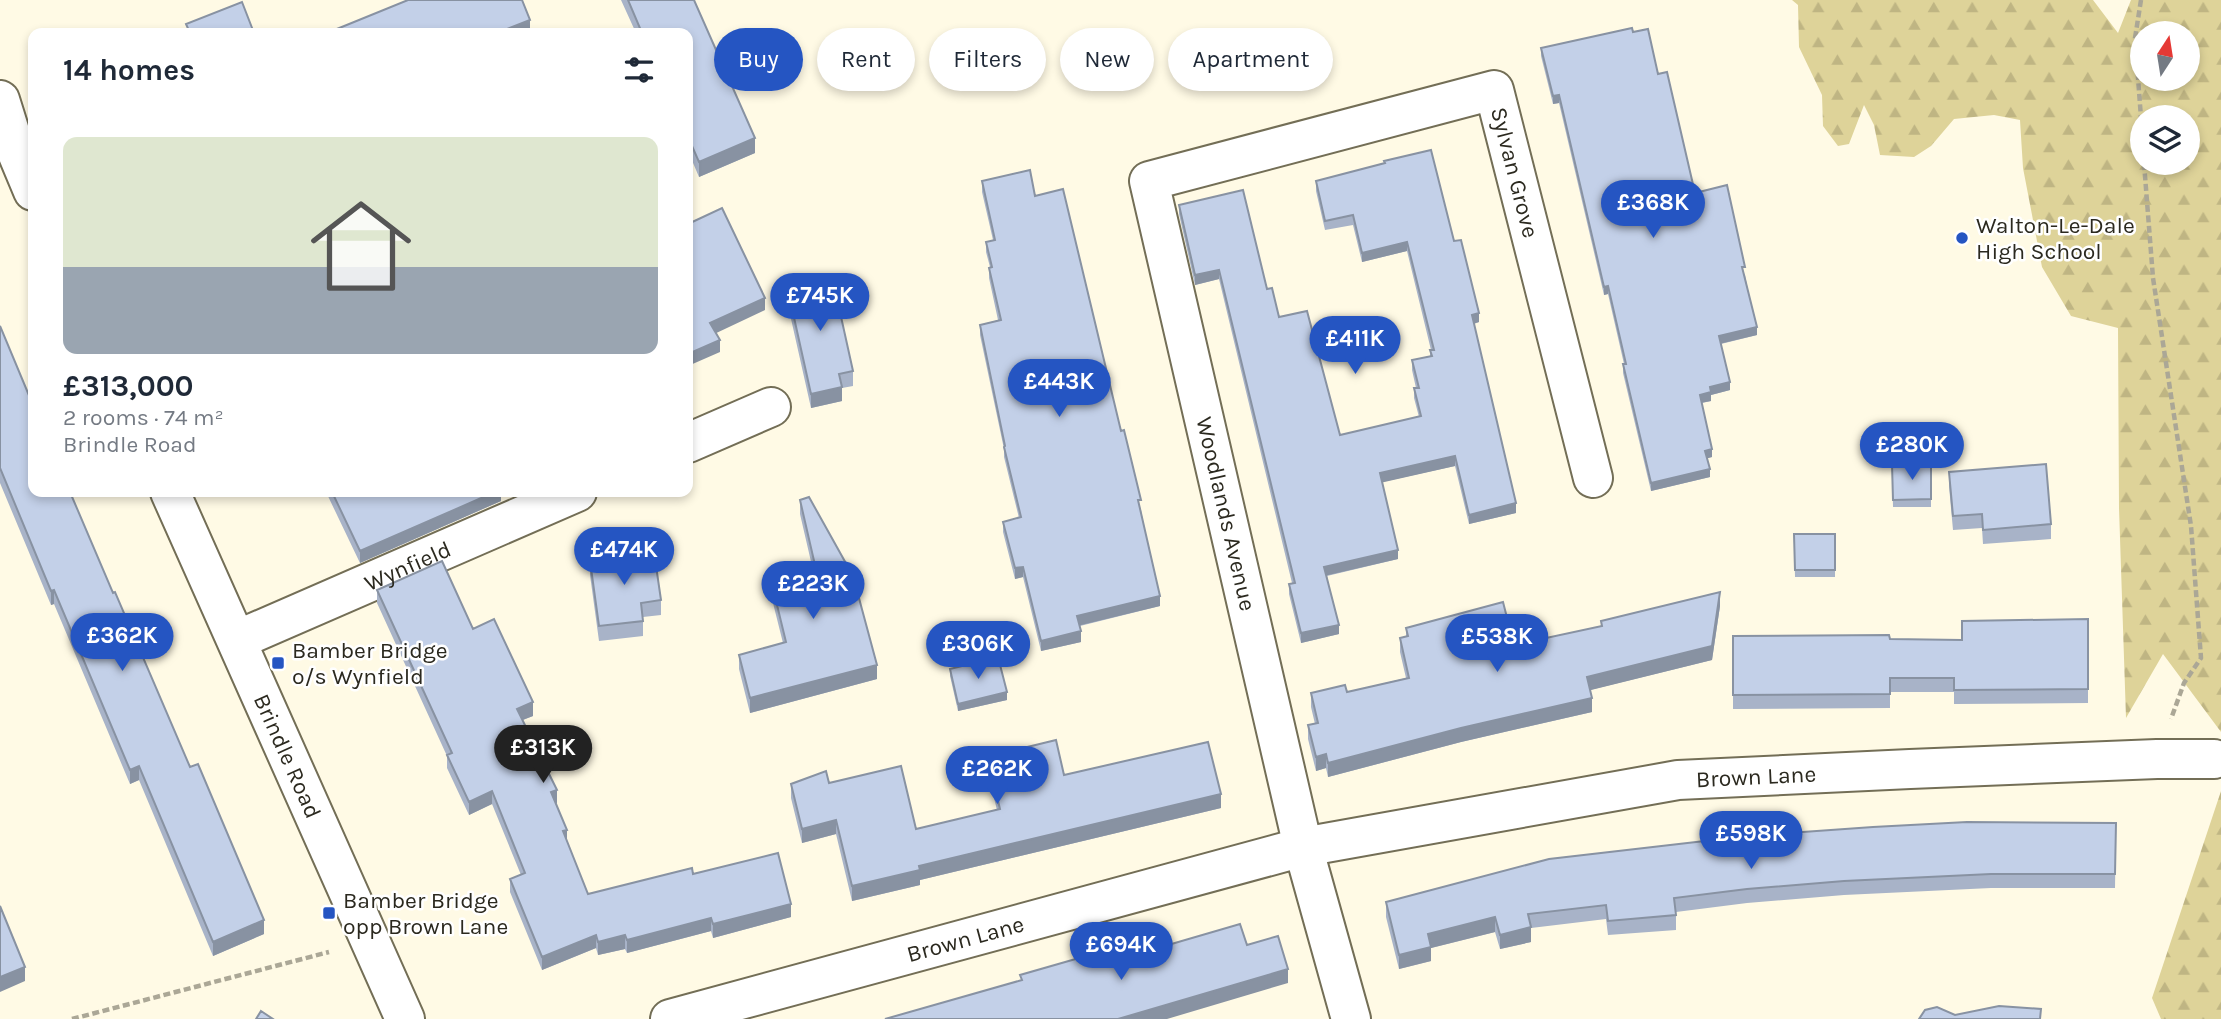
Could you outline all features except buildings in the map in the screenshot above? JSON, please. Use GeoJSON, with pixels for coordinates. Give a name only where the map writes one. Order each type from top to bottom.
{"type":"FeatureCollection","features":[{"type":"Feature","properties":{"kind":"street","name":"Sylvan Grove"},"geometry":{"type":"LineString","coordinates":[[1149,181],[1494,90],[1593,478]]}},
{"type":"Feature","properties":{"kind":"street"},"geometry":{"type":"LineString","coordinates":[[0,100],[28,179]]}},
{"type":"Feature","properties":{"kind":"street","name":"Woodlands Avenue"},"geometry":{"type":"LineString","coordinates":[[1149,181],[1303,847]]}},
{"type":"Feature","properties":{"kind":"street"},"geometry":{"type":"LineString","coordinates":[[693,441],[771,407]]}},
{"type":"Feature","properties":{"kind":"street","name":"Brindle Road"},"geometry":{"type":"LineString","coordinates":[[172,497],[404,1019]]}},
{"type":"Feature","properties":{"kind":"street","name":"Wynfield"},"geometry":{"type":"LineString","coordinates":[[237,640],[566,497]]}},
{"type":"Feature","properties":{"kind":"street","name":"Brown Lane"},"geometry":{"type":"LineString","coordinates":[[670,1019],[1303,847],[1678,780],[2157,759],[2214,759]]}},
{"type":"Feature","properties":{"kind":"street"},"geometry":{"type":"LineString","coordinates":[[1303,847],[1351,1019]]}},
{"type":"Feature","properties":{"kind":"path"},"geometry":{"type":"LineString","coordinates":[[2140,105],[2135,38],[2141,0]]}},
{"type":"Feature","properties":{"kind":"path"},"geometry":{"type":"LineString","coordinates":[[2145,175],[2153,278],[2191,526],[2201,658],[2184,683],[2157,759]]}},
{"type":"Feature","properties":{"kind":"path"},"geometry":{"type":"LineString","coordinates":[[72,1019],[371,941]]}},
{"type":"Feature","properties":{"kind":"green space"},"geometry":{"type":"Polygon","coordinates":[[[1792,0],[2093,0],[2118,33],[2131,0],[2221,0],[2221,732],[2163,654],[2126,718],[2119,508],[2118,328],[2071,316],[2042,267],[2023,168],[2020,120],[1994,115],[1954,119],[1931,146],[1914,157],[1880,155],[1874,125],[1864,105],[1849,144],[1838,146],[1823,126],[1822,95],[1799,47],[1798,5],[1792,0]]]}},
{"type":"Feature","properties":{"kind":"green space"},"geometry":{"type":"Polygon","coordinates":[[[2221,791],[2221,1019],[2161,1019],[2152,998],[2221,791]]]}},
{"type":"Feature","properties":{"kind":"place","name":"Walton-Le-Dale High School"},"geometry":{"type":"Point","coordinates":[1962,238]}},
{"type":"Feature","properties":{"kind":"place","name":"Bamber Bridge o/s Wynfield"},"geometry":{"type":"Point","coordinates":[278,663]}},
{"type":"Feature","properties":{"kind":"place","name":"Bamber Bridge opp Brown Lane"},"geometry":{"type":"Point","coordinates":[329,913]}}]}
